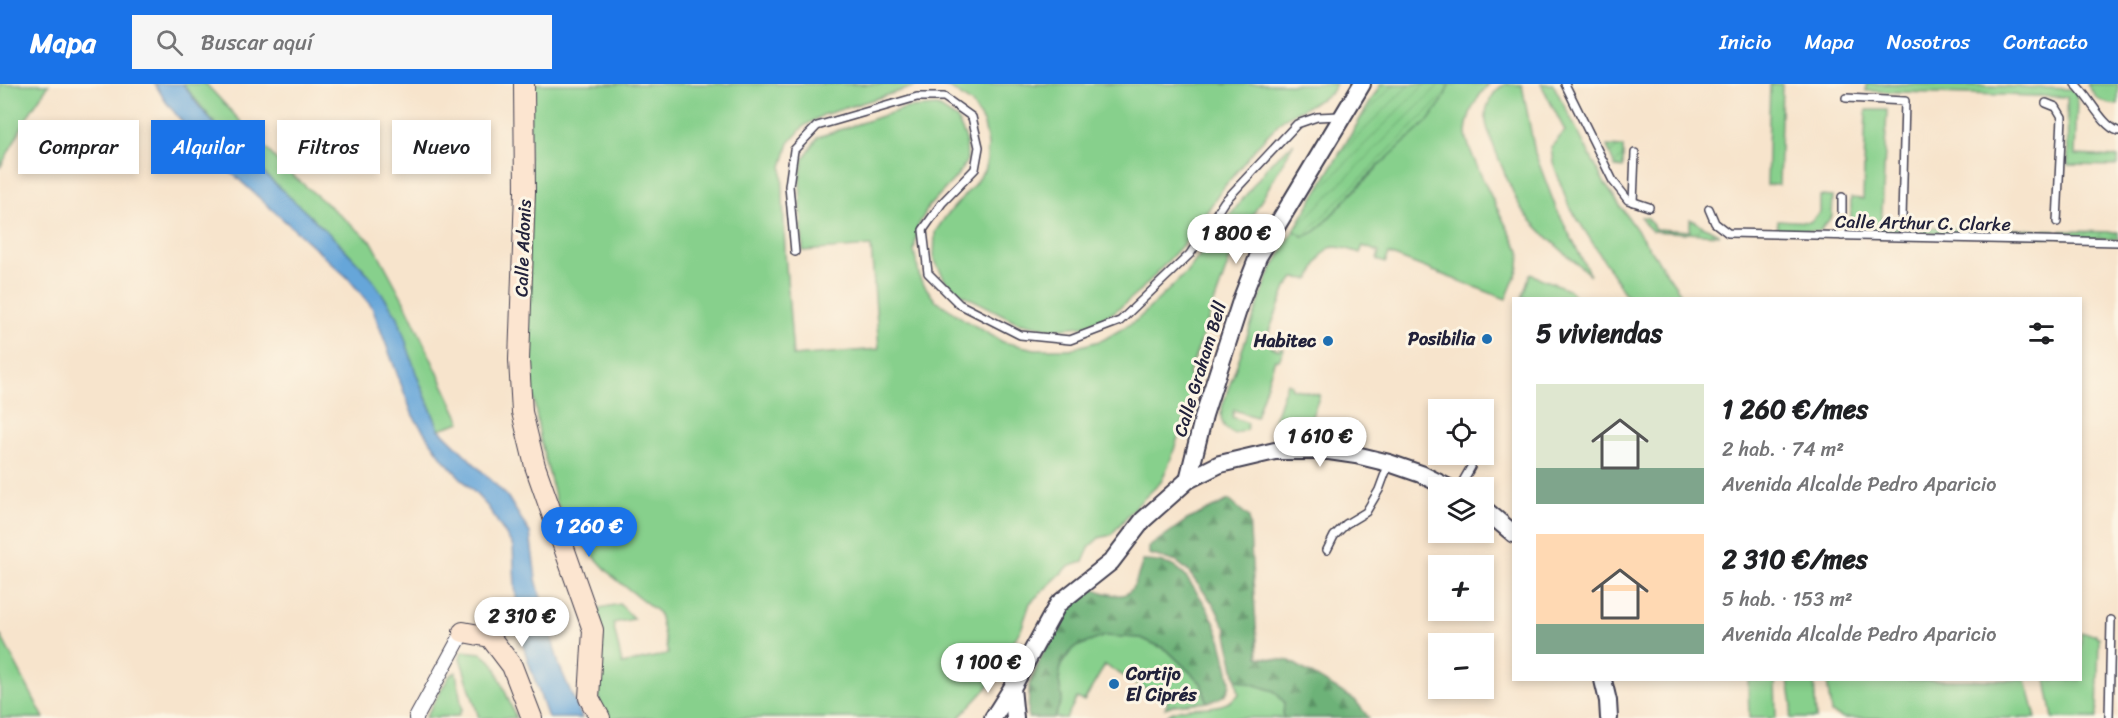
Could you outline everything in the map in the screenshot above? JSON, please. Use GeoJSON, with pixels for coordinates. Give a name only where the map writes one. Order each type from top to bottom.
{"type":"FeatureCollection","features":[{"type":"Feature","properties":{"kind":"main road","name":"Calle Adonis"},"geometry":{"type":"LineString","coordinates":[[524,84],[525,192],[519,360],[522,412],[535,466],[593,630],[589,698],[600,718]]}},
{"type":"Feature","properties":{"kind":"main road"},"geometry":{"type":"LineString","coordinates":[[463,632],[490,637],[512,666],[532,718]]}},
{"type":"Feature","properties":{"kind":"street","name":"Calle Graham Bell"},"geometry":{"type":"LineString","coordinates":[[1188,480],[1204,415],[1242,298],[1258,257],[1362,84]]}},
{"type":"Feature","properties":{"kind":"street"},"geometry":{"type":"LineString","coordinates":[[993,718],[1058,604],[1111,562],[1143,520],[1188,480],[1220,464],[1275,451],[1329,451],[1356,455],[1389,463],[1428,478]]}},
{"type":"Feature","properties":{"kind":"street"},"geometry":{"type":"LineString","coordinates":[[1494,517],[1512,532]]}},
{"type":"Feature","properties":{"kind":"street"},"geometry":{"type":"LineString","coordinates":[[416,718],[463,632]]}},
{"type":"Feature","properties":{"kind":"street"},"geometry":{"type":"LineString","coordinates":[[1603,681],[1609,718]]}},
{"type":"Feature","properties":{"kind":"street"},"geometry":{"type":"LineString","coordinates":[[1012,688],[1015,718]]}},
{"type":"Feature","properties":{"kind":"lane"},"geometry":{"type":"LineString","coordinates":[[1565,84],[1613,181],[1628,200],[1648,207]]}},
{"type":"Feature","properties":{"kind":"lane"},"geometry":{"type":"LineString","coordinates":[[2075,84],[2110,128],[2118,130]]}},
{"type":"Feature","properties":{"kind":"lane"},"geometry":{"type":"LineString","coordinates":[[795,252],[789,186],[794,150],[818,126],[916,97],[944,97],[972,117],[979,147],[975,169],[942,203],[923,230],[928,273],[959,304],[1020,335],[1070,340],[1120,321],[1190,254],[1224,202],[1297,124],[1317,117],[1343,116]]}},
{"type":"Feature","properties":{"kind":"lane"},"geometry":{"type":"LineString","coordinates":[[1846,98],[1905,101],[1902,219]]}},
{"type":"Feature","properties":{"kind":"lane"},"geometry":{"type":"LineString","coordinates":[[2046,104],[2056,107],[2062,117],[2057,222]]}},
{"type":"Feature","properties":{"kind":"lane"},"geometry":{"type":"LineString","coordinates":[[1633,202],[1635,153]]}},
{"type":"Feature","properties":{"kind":"lane"},"geometry":{"type":"LineString","coordinates":[[1842,197],[1842,236]]}},
{"type":"Feature","properties":{"kind":"lane","name":"Calle Arthur C. Clarke"},"geometry":{"type":"LineString","coordinates":[[1709,209],[1715,223],[1728,233],[2118,242]]}},
{"type":"Feature","properties":{"kind":"lane"},"geometry":{"type":"LineString","coordinates":[[1327,550],[1334,536],[1346,524],[1366,512],[1379,490],[1389,463]]}},
{"type":"Feature","properties":{"kind":"lane"},"geometry":{"type":"LineString","coordinates":[[1465,477],[1471,467]]}},
{"type":"Feature","properties":{"kind":"lane"},"geometry":{"type":"LineString","coordinates":[[2109,718],[2111,620]]}},
{"type":"Feature","properties":{"kind":"green space"},"geometry":{"type":"Polygon","coordinates":[[[0,84],[49,84],[26,120],[18,120],[18,134],[0,168],[0,84]]]}},
{"type":"Feature","properties":{"kind":"green space"},"geometry":{"type":"Polygon","coordinates":[[[183,84],[206,84],[239,120],[212,120],[183,84]]]}},
{"type":"Feature","properties":{"kind":"green space"},"geometry":{"type":"Polygon","coordinates":[[[530,84],[923,84],[823,115],[804,126],[789,143],[782,167],[785,253],[793,356],[879,349],[871,246],[803,251],[800,178],[804,158],[818,137],[906,108],[937,106],[957,119],[966,139],[967,160],[957,176],[929,206],[918,226],[914,251],[920,279],[934,299],[965,320],[1003,342],[1035,349],[1070,349],[1103,340],[1137,320],[1187,272],[1271,162],[1294,143],[1239,239],[1229,261],[1189,374],[1193,391],[1171,459],[1161,482],[1111,535],[1099,538],[1090,546],[1083,562],[1068,567],[1030,603],[1022,627],[987,688],[959,718],[608,718],[599,702],[599,608],[620,604],[634,619],[613,623],[622,664],[668,654],[659,613],[613,577],[568,528],[556,501],[540,438],[532,387],[527,296],[530,84]]]}},
{"type":"Feature","properties":{"kind":"green space"},"geometry":{"type":"Polygon","coordinates":[[[936,84],[1336,84],[1330,94],[1283,119],[1260,143],[1223,188],[1189,238],[1140,291],[1114,312],[1084,326],[1051,329],[1017,322],[962,294],[945,280],[934,259],[935,232],[986,168],[988,145],[984,124],[972,104],[951,89],[936,84]]]}},
{"type":"Feature","properties":{"kind":"green space"},"geometry":{"type":"Polygon","coordinates":[[[1381,84],[1449,84],[1443,100],[1429,120],[1372,172],[1316,231],[1304,237],[1294,230],[1381,84]]]}},
{"type":"Feature","properties":{"kind":"green space"},"geometry":{"type":"Polygon","coordinates":[[[1449,84],[1489,84],[1473,106],[1466,133],[1480,173],[1520,251],[1519,267],[1506,299],[1389,254],[1385,263],[1377,260],[1379,252],[1363,246],[1360,253],[1332,247],[1323,254],[1310,279],[1294,278],[1286,288],[1266,339],[1271,347],[1284,349],[1279,360],[1275,359],[1256,417],[1234,410],[1232,417],[1248,423],[1246,430],[1234,434],[1230,432],[1222,422],[1223,404],[1268,277],[1294,230],[1304,237],[1316,231],[1443,100],[1449,84]]]}},
{"type":"Feature","properties":{"kind":"green space"},"geometry":{"type":"Polygon","coordinates":[[[1506,84],[1522,85],[1535,153],[1556,208],[1590,275],[1523,211],[1508,181],[1486,122],[1488,105],[1493,94],[1506,84]]]}},
{"type":"Feature","properties":{"kind":"green space"},"geometry":{"type":"Polygon","coordinates":[[[1541,84],[1553,84],[1605,184],[1683,297],[1628,297],[1623,291],[1568,204],[1553,162],[1551,147],[1565,131],[1541,84]]]}},
{"type":"Feature","properties":{"kind":"green space"},"geometry":{"type":"Polygon","coordinates":[[[1770,84],[1782,84],[1779,185],[1767,185],[1770,84]]]}},
{"type":"Feature","properties":{"kind":"green space"},"geometry":{"type":"Polygon","coordinates":[[[1866,84],[1943,84],[2071,89],[2076,93],[2077,100],[2075,155],[2118,157],[2118,166],[2068,165],[2067,97],[1866,91],[1866,84]]]}},
{"type":"Feature","properties":{"kind":"green space"},"geometry":{"type":"Polygon","coordinates":[[[2087,84],[2118,84],[2118,105],[2099,100],[2087,84]]]}},
{"type":"Feature","properties":{"kind":"green space"},"geometry":{"type":"Polygon","coordinates":[[[1866,110],[1887,110],[1881,232],[1863,232],[1851,217],[1851,198],[1863,199],[1866,110]]]}},
{"type":"Feature","properties":{"kind":"green space"},"geometry":{"type":"Polygon","coordinates":[[[1607,146],[1623,147],[1623,168],[1615,167],[1607,146]]]}},
{"type":"Feature","properties":{"kind":"green space"},"geometry":{"type":"Polygon","coordinates":[[[265,147],[277,160],[277,174],[291,174],[372,242],[405,303],[461,422],[439,429],[370,276],[335,239],[265,174],[265,147]]]}},
{"type":"Feature","properties":{"kind":"green space"},"geometry":{"type":"Polygon","coordinates":[[[1820,196],[1833,197],[1832,216],[1820,231],[1777,230],[1778,220],[1810,222],[1820,212],[1820,196]]]}},
{"type":"Feature","properties":{"kind":"green space"},"geometry":{"type":"Polygon","coordinates":[[[1641,217],[1648,218],[1655,229],[1690,231],[1690,219],[1720,235],[1652,231],[1641,217]]]}},
{"type":"Feature","properties":{"kind":"green space"},"geometry":{"type":"Polygon","coordinates":[[[1882,226],[2055,230],[2055,237],[1882,232],[1882,226]]]}},
{"type":"Feature","properties":{"kind":"green space"},"geometry":{"type":"Polygon","coordinates":[[[2061,231],[2118,232],[2118,239],[2061,237],[2061,231]]]}},
{"type":"Feature","properties":{"kind":"green space"},"geometry":{"type":"Polygon","coordinates":[[[1530,274],[1568,289],[1576,297],[1522,297],[1530,274]]]}},
{"type":"Feature","properties":{"kind":"green space"},"geometry":{"type":"Polygon","coordinates":[[[1287,383],[1292,385],[1291,388],[1320,395],[1309,424],[1272,426],[1287,383]]]}},
{"type":"Feature","properties":{"kind":"green space"},"geometry":{"type":"Polygon","coordinates":[[[1229,500],[1249,517],[1258,657],[1290,661],[1355,700],[1369,718],[1283,718],[1284,702],[1274,691],[1236,679],[1226,629],[1214,605],[1187,570],[1177,562],[1149,554],[1149,547],[1187,520],[1229,500]]]}},
{"type":"Feature","properties":{"kind":"green space"},"geometry":{"type":"Polygon","coordinates":[[[1143,561],[1164,563],[1178,569],[1208,610],[1221,643],[1230,681],[1226,693],[1220,698],[1207,702],[1201,683],[1167,650],[1141,638],[1105,636],[1073,648],[1061,665],[1059,681],[1062,699],[1054,718],[1028,718],[1029,685],[1058,619],[1067,606],[1091,588],[1110,594],[1125,594],[1130,591],[1136,581],[1143,561]]]}},
{"type":"Feature","properties":{"kind":"green space"},"geometry":{"type":"Polygon","coordinates":[[[2082,633],[2096,634],[2096,637],[2099,637],[2097,718],[2053,718],[2046,681],[2082,681],[2082,633]]]}},
{"type":"Feature","properties":{"kind":"green space"},"geometry":{"type":"Polygon","coordinates":[[[0,634],[44,718],[0,718],[0,634]]]}},
{"type":"Feature","properties":{"kind":"green space"},"geometry":{"type":"Polygon","coordinates":[[[1105,636],[1141,638],[1167,650],[1201,683],[1207,702],[1165,708],[1168,702],[1105,665],[1084,701],[1077,698],[1066,718],[1054,718],[1062,699],[1059,681],[1061,665],[1073,648],[1105,636]]]}},
{"type":"Feature","properties":{"kind":"green space"},"geometry":{"type":"Polygon","coordinates":[[[462,651],[481,653],[494,664],[516,718],[479,718],[460,658],[462,651]]]}},
{"type":"Feature","properties":{"kind":"green space"},"geometry":{"type":"Polygon","coordinates":[[[456,672],[462,709],[458,716],[425,718],[450,675],[456,672]]]}},
{"type":"Feature","properties":{"kind":"green space"},"geometry":{"type":"Polygon","coordinates":[[[1236,679],[1274,691],[1284,702],[1283,718],[1164,718],[1182,709],[1212,707],[1231,701],[1239,694],[1236,679]]]}},
{"type":"Feature","properties":{"kind":"green space"},"geometry":{"type":"Polygon","coordinates":[[[1748,681],[1775,681],[1776,718],[1749,718],[1748,681]]]}},
{"type":"Feature","properties":{"kind":"green space"},"geometry":{"type":"Polygon","coordinates":[[[1788,681],[1814,681],[1816,718],[1790,718],[1792,704],[1788,681]]]}},
{"type":"Feature","properties":{"kind":"green space"},"geometry":{"type":"Polygon","coordinates":[[[1827,681],[2026,681],[2036,718],[1844,718],[1831,713],[1827,681]]]}},
{"type":"Feature","properties":{"kind":"water"},"geometry":{"type":"Polygon","coordinates":[[[155,84],[183,84],[211,120],[181,120],[155,84]]]}},
{"type":"Feature","properties":{"kind":"water"},"geometry":{"type":"Polygon","coordinates":[[[233,174],[265,174],[335,239],[370,276],[398,317],[417,376],[439,429],[507,496],[530,533],[536,579],[559,665],[582,718],[548,718],[522,643],[513,546],[488,507],[443,459],[413,416],[372,307],[348,278],[233,174]]]}},
{"type":"Feature","properties":{"kind":"place","name":"Posibilia"},"geometry":{"type":"Point","coordinates":[1487,339]}},
{"type":"Feature","properties":{"kind":"place","name":"Habitec"},"geometry":{"type":"Point","coordinates":[1328,341]}},
{"type":"Feature","properties":{"kind":"place","name":"Cortijo El Ciprés"},"geometry":{"type":"Point","coordinates":[1114,684]}}]}
